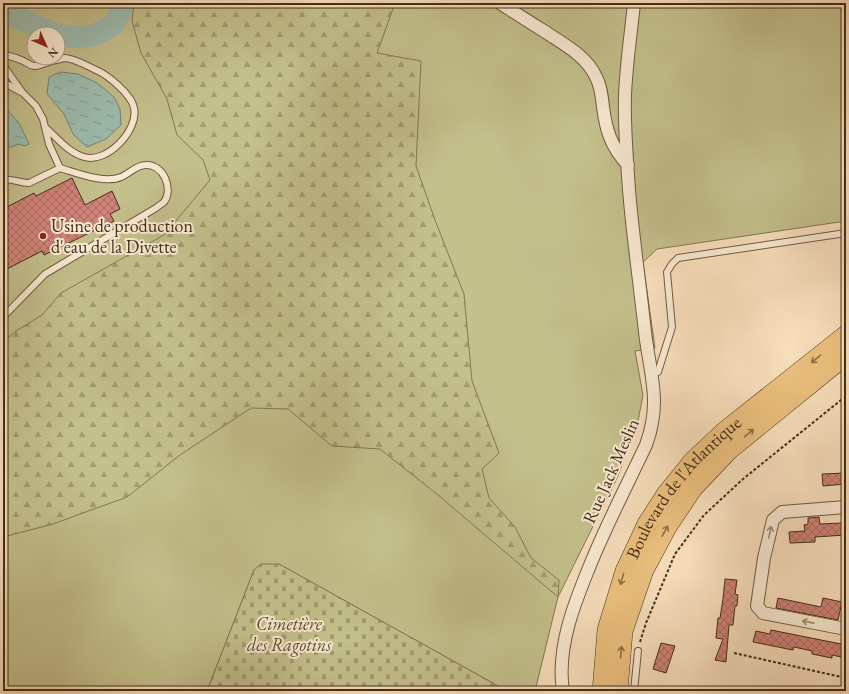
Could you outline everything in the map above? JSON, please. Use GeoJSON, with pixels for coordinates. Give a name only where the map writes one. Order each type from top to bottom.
{"type":"FeatureCollection","features":[{"type":"Feature","properties":{"kind":"main road","name":"Boulevard de l'Atlantique"},"geometry":{"type":"LineString","coordinates":[[602,691],[607,630],[625,571],[647,524],[667,493],[693,461],[726,432],[846,335]]}},
{"type":"Feature","properties":{"kind":"main road","name":"Boulevard de l'Atlantique"},"geometry":{"type":"LineString","coordinates":[[618,691],[623,631],[644,570],[667,527],[693,488],[729,450],[846,355]]}},
{"type":"Feature","properties":{"kind":"street"},"geometry":{"type":"LineString","coordinates":[[500,3],[577,53],[592,70],[597,77],[604,116],[612,142],[618,154],[628,165]]}},
{"type":"Feature","properties":{"kind":"street","name":"Rue Jack Meslin"},"geometry":{"type":"LineString","coordinates":[[563,691],[561,678],[562,662],[573,609],[599,544],[646,445],[652,429],[655,406],[629,190],[625,96],[634,3]]}},
{"type":"Feature","properties":{"kind":"street"},"geometry":{"type":"LineString","coordinates":[[846,507],[782,512],[773,520],[764,558],[757,606],[763,613],[846,630]]}},
{"type":"Feature","properties":{"kind":"lane"},"geometry":{"type":"LineString","coordinates":[[3,55],[21,60],[34,66],[65,58],[75,61],[103,74],[124,92],[134,106],[135,113],[133,120],[123,139],[107,154],[98,157],[89,158],[74,152],[45,127]]}},
{"type":"Feature","properties":{"kind":"lane"},"geometry":{"type":"LineString","coordinates":[[3,65],[23,93],[36,106],[43,119],[49,144],[60,168]]}},
{"type":"Feature","properties":{"kind":"lane"},"geometry":{"type":"LineString","coordinates":[[3,82],[23,93]]}},
{"type":"Feature","properties":{"kind":"lane"},"geometry":{"type":"LineString","coordinates":[[3,180],[11,179],[29,183],[60,168],[87,176],[112,179],[121,177],[136,168],[146,165],[152,166],[159,170],[165,177],[167,186],[167,194],[164,202],[45,274],[3,317]]}},
{"type":"Feature","properties":{"kind":"lane"},"geometry":{"type":"LineString","coordinates":[[652,373],[658,372],[672,327],[667,272],[678,258],[846,233]]}},
{"type":"Feature","properties":{"kind":"lane"},"geometry":{"type":"LineString","coordinates":[[634,691],[638,651]]}},
{"type":"Feature","properties":{"kind":"path"},"geometry":{"type":"LineString","coordinates":[[638,651],[646,623],[675,554],[704,515],[743,478],[846,396]]}},
{"type":"Feature","properties":{"kind":"path"},"geometry":{"type":"LineString","coordinates":[[734,654],[846,678]]}},
{"type":"Feature","properties":{"kind":"green space"},"geometry":{"type":"Polygon","coordinates":[[[3,3],[846,3],[846,221],[657,249],[643,262],[655,348],[635,351],[643,395],[638,421],[618,476],[558,597],[535,691],[507,691],[279,564],[254,570],[207,691],[3,691],[3,3]]]}},
{"type":"Feature","properties":{"kind":"green space"},"geometry":{"type":"Polygon","coordinates":[[[134,3],[395,3],[377,53],[421,61],[416,166],[464,294],[472,381],[499,453],[482,469],[489,498],[515,527],[531,558],[559,580],[558,597],[438,495],[380,449],[332,446],[288,409],[251,408],[180,455],[127,497],[53,524],[3,537],[3,342],[16,331],[42,315],[61,293],[164,235],[210,180],[203,160],[177,135],[167,99],[141,53],[132,21],[134,3]]]}},
{"type":"Feature","properties":{"kind":"green space","name":"Cimetière des Ragotins"},"geometry":{"type":"Polygon","coordinates":[[[261,564],[279,564],[507,691],[207,691],[254,570],[261,564]]]}},
{"type":"Feature","properties":{"kind":"water"},"geometry":{"type":"Polygon","coordinates":[[[60,72],[78,74],[97,83],[114,97],[120,109],[121,125],[106,139],[87,147],[73,134],[64,114],[47,94],[49,77],[60,72]]]}},
{"type":"Feature","properties":{"kind":"water"},"geometry":{"type":"Polygon","coordinates":[[[3,105],[19,123],[29,144],[25,146],[19,144],[3,150],[3,105]]]}},
{"type":"Feature","properties":{"kind":"building","name":"Usine de production d'eau de la Divette"},"geometry":{"type":"Polygon","coordinates":[[[72,178],[85,205],[112,191],[120,209],[110,214],[114,221],[44,255],[42,251],[3,271],[3,209],[34,193],[36,196],[72,178]]]}},
{"type":"Feature","properties":{"kind":"building"},"geometry":{"type":"Polygon","coordinates":[[[846,473],[846,484],[823,486],[822,474],[846,473]]]}},
{"type":"Feature","properties":{"kind":"building"},"geometry":{"type":"Polygon","coordinates":[[[819,517],[820,524],[842,523],[842,525],[846,525],[846,535],[815,537],[815,542],[790,543],[789,532],[805,531],[804,525],[808,524],[808,518],[819,517]]]}},
{"type":"Feature","properties":{"kind":"building"},"geometry":{"type":"Polygon","coordinates":[[[725,579],[737,580],[735,594],[738,595],[733,625],[729,625],[726,662],[715,660],[723,639],[716,638],[725,579]]]}},
{"type":"Feature","properties":{"kind":"building"},"geometry":{"type":"Polygon","coordinates":[[[778,598],[821,607],[823,598],[842,602],[838,620],[776,608],[778,598]]]}},
{"type":"Feature","properties":{"kind":"building"},"geometry":{"type":"Polygon","coordinates":[[[771,630],[846,645],[846,658],[832,655],[832,658],[812,654],[812,651],[794,647],[793,650],[753,642],[756,631],[770,634],[771,630]]]}},
{"type":"Feature","properties":{"kind":"building"},"geometry":{"type":"Polygon","coordinates":[[[661,643],[675,646],[666,673],[653,669],[661,643]]]}},
{"type":"Feature","properties":{"kind":"waterway"},"geometry":{"type":"LineString","coordinates":[[3,12],[53,33],[75,37],[99,33],[108,28],[118,18],[123,3]]}},
{"type":"Feature","properties":{"kind":"place","name":"Usine de production d'eau de la Divette"},"geometry":{"type":"Point","coordinates":[43,236]}}]}
